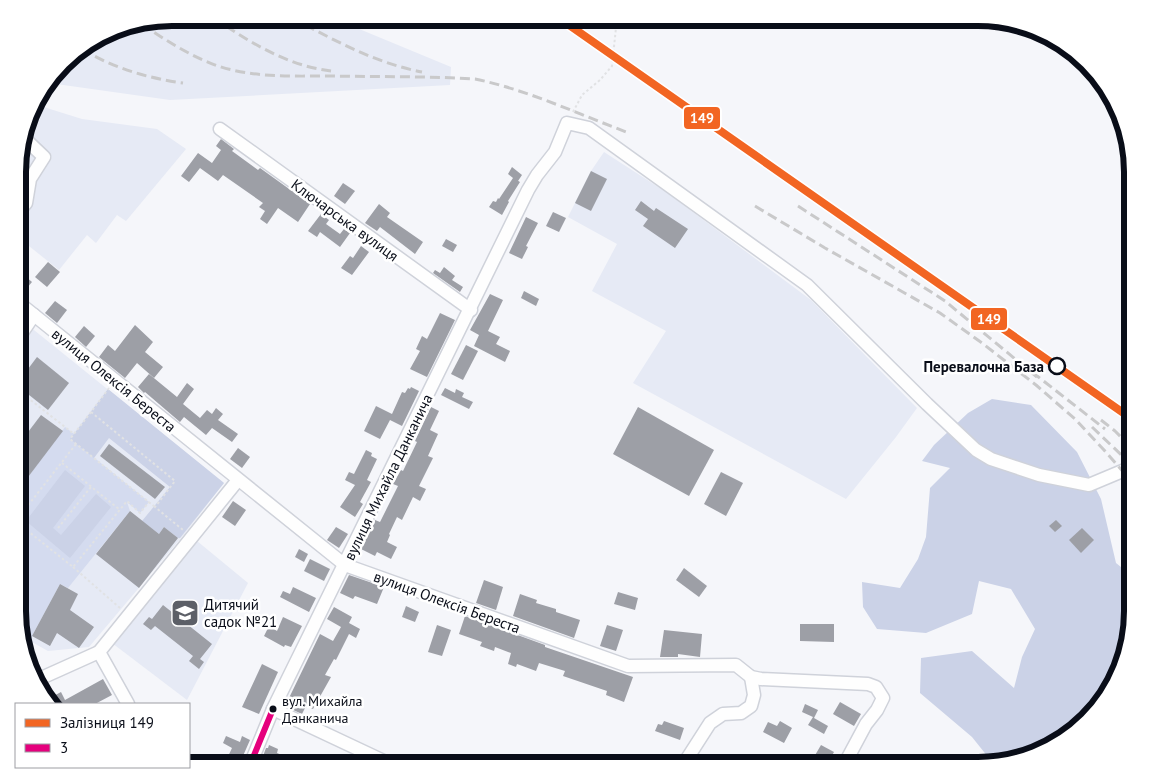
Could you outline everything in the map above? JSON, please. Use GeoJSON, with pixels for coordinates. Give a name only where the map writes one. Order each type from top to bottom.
{"type":"FeatureCollection","features":[{"type":"Feature","properties":{"kind":"street","name":"вулиця Михайла Данканича"},"geometry":{"type":"LineString","coordinates":[[254,756],[273,710],[528,190],[555,152],[567,123]]}},
{"type":"Feature","properties":{"kind":"street"},"geometry":{"type":"LineString","coordinates":[[567,123],[589,128],[807,285],[927,404],[976,450],[991,460],[1039,475],[1090,485],[1123,471]]}},
{"type":"Feature","properties":{"kind":"street","name":"Ключарська вулиця"},"geometry":{"type":"LineString","coordinates":[[220,129],[470,310]]}},
{"type":"Feature","properties":{"kind":"street"},"geometry":{"type":"LineString","coordinates":[[26,203],[30,179],[44,157],[29,144]]}},
{"type":"Feature","properties":{"kind":"street","name":"вулиця Олексія Береста"},"geometry":{"type":"LineString","coordinates":[[26,309],[344,565],[628,666],[736,665],[751,677],[761,679],[868,684],[876,687],[883,698],[878,710],[866,724],[849,757]]}},
{"type":"Feature","properties":{"kind":"street"},"geometry":{"type":"LineString","coordinates":[[26,326],[34,315]]}},
{"type":"Feature","properties":{"kind":"street"},"geometry":{"type":"LineString","coordinates":[[42,677],[99,652],[238,480]]}},
{"type":"Feature","properties":{"kind":"street"},"geometry":{"type":"LineString","coordinates":[[99,652],[126,700]]}},
{"type":"Feature","properties":{"kind":"street"},"geometry":{"type":"LineString","coordinates":[[688,757],[710,723],[723,714],[741,713],[751,706],[754,696],[751,677]]}},
{"type":"Feature","properties":{"kind":"street"},"geometry":{"type":"LineString","coordinates":[[273,710],[373,756]]}},
{"type":"Feature","properties":{"kind":"path"},"geometry":{"type":"LineString","coordinates":[[567,123],[582,95],[600,80],[612,66],[616,27]]}},
{"type":"Feature","properties":{"kind":"path"},"geometry":{"type":"LineString","coordinates":[[115,380],[70,439],[192,537]]}},
{"type":"Feature","properties":{"kind":"path"},"geometry":{"type":"LineString","coordinates":[[27,397],[74,434]]}},
{"type":"Feature","properties":{"kind":"path"},"geometry":{"type":"LineString","coordinates":[[91,412],[175,481],[155,507]]}},
{"type":"Feature","properties":{"kind":"path"},"geometry":{"type":"LineString","coordinates":[[27,507],[76,444]]}},
{"type":"Feature","properties":{"kind":"path"},"geometry":{"type":"LineString","coordinates":[[62,463],[120,510]]}},
{"type":"Feature","properties":{"kind":"path"},"geometry":{"type":"LineString","coordinates":[[58,528],[91,487]]}},
{"type":"Feature","properties":{"kind":"path"},"geometry":{"type":"LineString","coordinates":[[72,567],[126,502],[140,513],[149,502]]}},
{"type":"Feature","properties":{"kind":"path"},"geometry":{"type":"LineString","coordinates":[[27,530],[128,616]]}},
{"type":"Feature","properties":{"kind":"shaded area"},"geometry":{"type":"Polygon","coordinates":[[[172,26],[353,26],[451,67],[450,85],[170,100],[55,84],[91,51],[116,37],[153,27],[172,26]]]}},
{"type":"Feature","properties":{"kind":"shaded area"},"geometry":{"type":"Polygon","coordinates":[[[42,106],[82,119],[157,129],[186,149],[126,221],[117,215],[96,243],[87,235],[59,270],[26,244],[27,153],[37,116],[42,106]]]}},
{"type":"Feature","properties":{"kind":"shaded area"},"geometry":{"type":"Polygon","coordinates":[[[604,152],[666,192],[811,300],[917,408],[846,499],[633,383],[666,331],[592,291],[617,244],[568,217],[591,171],[604,152]]]}},
{"type":"Feature","properties":{"kind":"shaded area"},"geometry":{"type":"Polygon","coordinates":[[[26,324],[224,483],[186,532],[89,647],[48,651],[29,641],[27,630],[26,324]]]}},
{"type":"Feature","properties":{"kind":"shaded area"},"geometry":{"type":"Polygon","coordinates":[[[108,389],[224,483],[180,538],[164,527],[159,534],[142,521],[170,487],[109,438],[94,458],[70,439],[108,389]]]}},
{"type":"Feature","properties":{"kind":"shaded area"},"geometry":{"type":"Polygon","coordinates":[[[992,399],[1031,405],[1077,452],[1101,499],[1116,563],[1123,569],[1121,639],[1109,675],[1094,700],[1067,727],[1042,742],[1025,749],[997,756],[988,756],[972,737],[920,693],[921,658],[972,651],[1014,688],[1022,657],[1035,629],[1011,589],[979,581],[972,614],[926,633],[877,629],[863,607],[862,582],[900,588],[918,559],[926,537],[930,488],[950,468],[922,461],[934,445],[968,413],[992,399]]]}},
{"type":"Feature","properties":{"kind":"shaded area"},"geometry":{"type":"Polygon","coordinates":[[[65,427],[74,434],[71,439],[149,502],[140,513],[127,502],[130,511],[68,588],[60,584],[32,636],[31,642],[27,630],[27,479],[65,427]]]}},
{"type":"Feature","properties":{"kind":"shaded area"},"geometry":{"type":"Polygon","coordinates":[[[65,470],[85,486],[53,528],[61,535],[96,494],[111,507],[70,558],[27,520],[65,470]]]}},
{"type":"Feature","properties":{"kind":"shaded area","name":"Дитячий садок №21"},"geometry":{"type":"Polygon","coordinates":[[[197,541],[248,583],[187,700],[112,643],[197,541]]]}},
{"type":"Feature","properties":{"kind":"building"},"geometry":{"type":"Polygon","coordinates":[[[221,139],[234,149],[232,151],[258,170],[260,168],[310,204],[298,222],[278,208],[267,224],[260,219],[265,211],[259,207],[263,203],[223,175],[218,181],[200,168],[189,182],[181,176],[198,153],[212,163],[221,150],[216,146],[221,139]]]}},
{"type":"Feature","properties":{"kind":"building"},"geometry":{"type":"Polygon","coordinates":[[[512,167],[522,175],[502,215],[489,207],[493,201],[496,202],[499,199],[513,178],[508,174],[512,167]]]}},
{"type":"Feature","properties":{"kind":"building"},"geometry":{"type":"Polygon","coordinates":[[[591,171],[607,179],[591,211],[575,203],[591,171]]]}},
{"type":"Feature","properties":{"kind":"building"},"geometry":{"type":"Polygon","coordinates":[[[343,183],[355,191],[345,204],[334,196],[343,183]]]}},
{"type":"Feature","properties":{"kind":"building"},"geometry":{"type":"Polygon","coordinates":[[[641,201],[654,211],[656,208],[688,229],[675,248],[643,226],[648,219],[635,210],[641,201]]]}},
{"type":"Feature","properties":{"kind":"building"},"geometry":{"type":"Polygon","coordinates":[[[379,204],[390,213],[387,217],[423,242],[415,254],[380,227],[377,231],[365,223],[379,204]]]}},
{"type":"Feature","properties":{"kind":"building"},"geometry":{"type":"Polygon","coordinates":[[[553,212],[566,218],[559,232],[546,226],[553,212]]]}},
{"type":"Feature","properties":{"kind":"building"},"geometry":{"type":"Polygon","coordinates":[[[321,214],[329,220],[326,224],[340,234],[344,229],[350,233],[340,247],[320,232],[317,237],[308,231],[321,214]]]}},
{"type":"Feature","properties":{"kind":"building"},"geometry":{"type":"Polygon","coordinates":[[[526,217],[538,223],[526,246],[528,247],[522,259],[509,253],[526,217]]]}},
{"type":"Feature","properties":{"kind":"building"},"geometry":{"type":"Polygon","coordinates":[[[446,239],[457,245],[453,252],[442,246],[446,239]]]}},
{"type":"Feature","properties":{"kind":"building"},"geometry":{"type":"Polygon","coordinates":[[[361,246],[369,252],[352,275],[341,268],[350,256],[353,258],[361,246]]]}},
{"type":"Feature","properties":{"kind":"building"},"geometry":{"type":"Polygon","coordinates":[[[48,262],[60,272],[47,287],[35,277],[48,262]]]}},
{"type":"Feature","properties":{"kind":"building"},"geometry":{"type":"Polygon","coordinates":[[[444,267],[455,276],[452,280],[463,287],[460,292],[433,273],[435,270],[440,273],[444,267]]]}},
{"type":"Feature","properties":{"kind":"building"},"geometry":{"type":"Polygon","coordinates":[[[26,277],[32,282],[26,289],[26,277]]]}},
{"type":"Feature","properties":{"kind":"building"},"geometry":{"type":"Polygon","coordinates":[[[524,291],[539,299],[536,306],[521,298],[524,291]]]}},
{"type":"Feature","properties":{"kind":"building"},"geometry":{"type":"Polygon","coordinates":[[[490,294],[503,300],[488,331],[500,337],[496,344],[510,351],[505,362],[474,346],[479,335],[470,330],[490,294]]]}},
{"type":"Feature","properties":{"kind":"building"},"geometry":{"type":"Polygon","coordinates":[[[55,301],[67,310],[57,323],[45,313],[55,301]]]}},
{"type":"Feature","properties":{"kind":"building"},"geometry":{"type":"Polygon","coordinates":[[[440,313],[455,320],[427,377],[410,369],[420,351],[416,349],[422,336],[427,339],[440,313]]]}},
{"type":"Feature","properties":{"kind":"building"},"geometry":{"type":"Polygon","coordinates":[[[135,325],[153,342],[145,352],[163,367],[154,378],[137,363],[125,378],[99,357],[108,345],[115,351],[135,325]]]}},
{"type":"Feature","properties":{"kind":"building"},"geometry":{"type":"Polygon","coordinates":[[[84,326],[95,336],[86,347],[75,337],[84,326]]]}},
{"type":"Feature","properties":{"kind":"building"},"geometry":{"type":"Polygon","coordinates":[[[466,345],[478,351],[463,380],[451,374],[466,345]]]}},
{"type":"Feature","properties":{"kind":"building"},"geometry":{"type":"Polygon","coordinates":[[[37,357],[69,383],[48,410],[26,393],[26,371],[37,357]]]}},
{"type":"Feature","properties":{"kind":"building"},"geometry":{"type":"Polygon","coordinates":[[[149,374],[177,397],[187,383],[194,389],[183,404],[200,418],[207,410],[212,414],[216,408],[223,414],[218,420],[238,434],[232,442],[212,428],[206,435],[184,417],[180,422],[138,387],[149,374]]]}},
{"type":"Feature","properties":{"kind":"building"},"geometry":{"type":"Polygon","coordinates":[[[411,387],[419,391],[402,426],[390,420],[380,439],[364,431],[376,406],[392,414],[402,392],[405,393],[411,387]]]}},
{"type":"Feature","properties":{"kind":"building"},"geometry":{"type":"Polygon","coordinates":[[[445,388],[455,393],[456,389],[464,393],[462,397],[473,402],[469,409],[441,395],[445,388]]]}},
{"type":"Feature","properties":{"kind":"building"},"geometry":{"type":"Polygon","coordinates":[[[431,407],[439,411],[430,430],[438,434],[428,456],[433,458],[419,486],[426,489],[420,501],[413,497],[402,520],[397,517],[387,542],[397,547],[391,559],[377,552],[375,556],[361,549],[375,520],[380,522],[398,486],[393,484],[401,470],[403,471],[431,407]]]}},
{"type":"Feature","properties":{"kind":"building"},"geometry":{"type":"Polygon","coordinates":[[[638,407],[714,450],[689,496],[613,454],[638,407]]]}},
{"type":"Feature","properties":{"kind":"building"},"geometry":{"type":"Polygon","coordinates":[[[41,415],[63,431],[27,479],[27,434],[41,415]]]}},
{"type":"Feature","properties":{"kind":"building"},"geometry":{"type":"Polygon","coordinates":[[[109,444],[165,487],[155,499],[100,456],[109,444]]]}},
{"type":"Feature","properties":{"kind":"building"},"geometry":{"type":"Polygon","coordinates":[[[238,448],[250,457],[242,468],[230,459],[238,448]]]}},
{"type":"Feature","properties":{"kind":"building"},"geometry":{"type":"Polygon","coordinates":[[[366,450],[377,459],[367,480],[371,482],[360,502],[363,504],[355,517],[340,507],[355,485],[345,480],[349,472],[354,474],[366,450]]]}},
{"type":"Feature","properties":{"kind":"building"},"geometry":{"type":"Polygon","coordinates":[[[721,472],[743,483],[726,516],[704,504],[721,472]]]}},
{"type":"Feature","properties":{"kind":"building"},"geometry":{"type":"Polygon","coordinates":[[[233,501],[246,510],[235,526],[222,517],[233,501]]]}},
{"type":"Feature","properties":{"kind":"building"},"geometry":{"type":"Polygon","coordinates":[[[130,511],[159,534],[164,527],[178,538],[139,588],[96,554],[130,511]]]}},
{"type":"Feature","properties":{"kind":"building"},"geometry":{"type":"Polygon","coordinates":[[[1056,520],[1062,526],[1055,532],[1049,526],[1056,520]]]}},
{"type":"Feature","properties":{"kind":"building"},"geometry":{"type":"Polygon","coordinates":[[[336,527],[348,534],[339,548],[327,540],[336,527]]]}},
{"type":"Feature","properties":{"kind":"building"},"geometry":{"type":"Polygon","coordinates":[[[1082,528],[1094,540],[1081,553],[1069,540],[1082,528]]]}},
{"type":"Feature","properties":{"kind":"building"},"geometry":{"type":"Polygon","coordinates":[[[299,549],[308,554],[304,562],[295,557],[299,549]]]}},
{"type":"Feature","properties":{"kind":"building"},"geometry":{"type":"Polygon","coordinates":[[[310,559],[330,569],[324,581],[304,571],[310,559]]]}},
{"type":"Feature","properties":{"kind":"building"},"geometry":{"type":"Polygon","coordinates":[[[684,568],[707,586],[699,597],[676,580],[684,568]]]}},
{"type":"Feature","properties":{"kind":"building"},"geometry":{"type":"Polygon","coordinates":[[[349,575],[384,587],[377,604],[355,596],[353,599],[340,593],[349,575]]]}},
{"type":"Feature","properties":{"kind":"building"},"geometry":{"type":"Polygon","coordinates":[[[484,580],[503,587],[496,610],[476,603],[484,580]]]}},
{"type":"Feature","properties":{"kind":"building"},"geometry":{"type":"Polygon","coordinates":[[[60,584],[78,594],[70,610],[94,627],[79,648],[57,633],[50,646],[32,636],[60,584]]]}},
{"type":"Feature","properties":{"kind":"building"},"geometry":{"type":"Polygon","coordinates":[[[293,587],[316,598],[309,612],[280,597],[283,591],[290,594],[293,587]]]}},
{"type":"Feature","properties":{"kind":"building"},"geometry":{"type":"Polygon","coordinates":[[[618,592],[638,598],[635,610],[614,604],[618,592]]]}},
{"type":"Feature","properties":{"kind":"building"},"geometry":{"type":"Polygon","coordinates":[[[520,594],[537,600],[536,603],[556,609],[556,612],[580,620],[574,638],[513,616],[520,594]]]}},
{"type":"Feature","properties":{"kind":"building"},"geometry":{"type":"Polygon","coordinates":[[[163,605],[212,644],[200,659],[204,662],[199,669],[189,661],[193,656],[155,626],[151,630],[143,624],[149,617],[152,619],[163,605]]]}},
{"type":"Feature","properties":{"kind":"building"},"geometry":{"type":"Polygon","coordinates":[[[406,606],[419,612],[415,622],[402,617],[406,606]]]}},
{"type":"Feature","properties":{"kind":"building"},"geometry":{"type":"Polygon","coordinates":[[[334,607],[352,617],[349,623],[360,629],[356,638],[349,634],[336,660],[334,659],[325,675],[331,677],[313,709],[306,706],[302,714],[291,709],[295,701],[289,698],[320,634],[333,641],[341,627],[327,619],[334,607]]]}},
{"type":"Feature","properties":{"kind":"building"},"geometry":{"type":"Polygon","coordinates":[[[465,616],[545,645],[545,647],[633,677],[624,702],[606,695],[607,691],[563,676],[565,671],[539,663],[536,671],[517,664],[516,667],[508,664],[511,653],[495,647],[494,651],[480,646],[482,642],[459,634],[465,616]]]}},
{"type":"Feature","properties":{"kind":"building"},"geometry":{"type":"Polygon","coordinates":[[[283,617],[302,626],[291,647],[285,645],[284,647],[264,636],[269,626],[277,631],[283,617]]]}},
{"type":"Feature","properties":{"kind":"building"},"geometry":{"type":"Polygon","coordinates":[[[800,624],[834,624],[834,642],[800,641],[800,624]]]}},
{"type":"Feature","properties":{"kind":"building"},"geometry":{"type":"Polygon","coordinates":[[[437,625],[451,630],[442,656],[428,652],[437,625]]]}},
{"type":"Feature","properties":{"kind":"building"},"geometry":{"type":"Polygon","coordinates":[[[607,625],[623,630],[616,651],[600,646],[607,625]]]}},
{"type":"Feature","properties":{"kind":"building"},"geometry":{"type":"Polygon","coordinates":[[[664,630],[702,634],[700,657],[678,654],[678,657],[660,657],[664,630]]]}},
{"type":"Feature","properties":{"kind":"building"},"geometry":{"type":"Polygon","coordinates":[[[262,664],[278,672],[259,714],[242,707],[262,664]]]}},
{"type":"Feature","properties":{"kind":"building"},"geometry":{"type":"Polygon","coordinates":[[[103,679],[112,695],[97,703],[59,703],[54,696],[61,692],[65,700],[103,679]]]}},
{"type":"Feature","properties":{"kind":"building"},"geometry":{"type":"Polygon","coordinates":[[[840,702],[861,714],[854,726],[833,714],[840,702]]]}},
{"type":"Feature","properties":{"kind":"building"},"geometry":{"type":"Polygon","coordinates":[[[805,704],[818,710],[814,718],[828,726],[824,734],[808,725],[813,717],[802,712],[805,704]]]}},
{"type":"Feature","properties":{"kind":"building"},"geometry":{"type":"Polygon","coordinates":[[[664,721],[684,728],[680,740],[655,731],[658,724],[662,725],[664,721]]]}},
{"type":"Feature","properties":{"kind":"building"},"geometry":{"type":"Polygon","coordinates":[[[780,721],[792,728],[784,743],[763,732],[768,722],[777,726],[780,721]]]}},
{"type":"Feature","properties":{"kind":"building"},"geometry":{"type":"Polygon","coordinates":[[[226,736],[240,742],[242,736],[250,740],[243,756],[228,756],[232,748],[223,743],[226,736]]]}},
{"type":"Feature","properties":{"kind":"building"},"geometry":{"type":"Polygon","coordinates":[[[269,745],[278,749],[277,753],[284,756],[263,756],[266,748],[269,745]]]}},
{"type":"Feature","properties":{"kind":"building"},"geometry":{"type":"Polygon","coordinates":[[[821,745],[834,752],[831,757],[814,757],[821,745]]]}},
{"type":"Feature","properties":{"kind":"railway"},"geometry":{"type":"LineString","coordinates":[[226,26],[255,44],[284,58],[300,64],[331,71]]}},
{"type":"Feature","properties":{"kind":"railway"},"geometry":{"type":"LineString","coordinates":[[308,26],[371,57],[422,72]]}},
{"type":"Feature","properties":{"kind":"railway"},"geometry":{"type":"LineString","coordinates":[[148,28],[188,53],[232,70],[274,76],[475,79],[534,96],[629,133]]}},
{"type":"Feature","properties":{"kind":"railway"},"geometry":{"type":"LineString","coordinates":[[89,53],[106,62],[131,71],[183,83]]}},
{"type":"Feature","properties":{"kind":"railway"},"geometry":{"type":"LineString","coordinates":[[755,206],[940,313],[982,343],[1036,385],[1075,419],[1123,472]]}},
{"type":"Feature","properties":{"kind":"railway"},"geometry":{"type":"LineString","coordinates":[[798,206],[945,301],[1037,377]]}},
{"type":"Feature","properties":{"kind":"railway"},"geometry":{"type":"LineString","coordinates":[[1032,372],[1105,429]]}},
{"type":"Feature","properties":{"kind":"railway"},"geometry":{"type":"LineString","coordinates":[[1101,420],[1123,439]]}},
{"type":"Feature","properties":{"kind":"railway"},"geometry":{"type":"LineString","coordinates":[[1092,427],[1123,456]]}},
{"type":"Feature","properties":{"kind":"rail line","name":"149"},"geometry":{"type":"LineString","coordinates":[[571,26],[1123,413]]}},
{"type":"Feature","properties":{"kind":"transit line","name":"3"},"geometry":{"type":"LineString","coordinates":[[254,756],[273,709]]}},
{"type":"Feature","properties":{"kind":"place","name":"Перевалочна База"},"geometry":{"type":"Point","coordinates":[1057,366]}},
{"type":"Feature","properties":{"kind":"place","name":"Дитячий садок №21"},"geometry":{"type":"Point","coordinates":[185,613]}},
{"type":"Feature","properties":{"kind":"place","name":"вул. Михайла Данканича"},"geometry":{"type":"Point","coordinates":[273,709]}}]}
